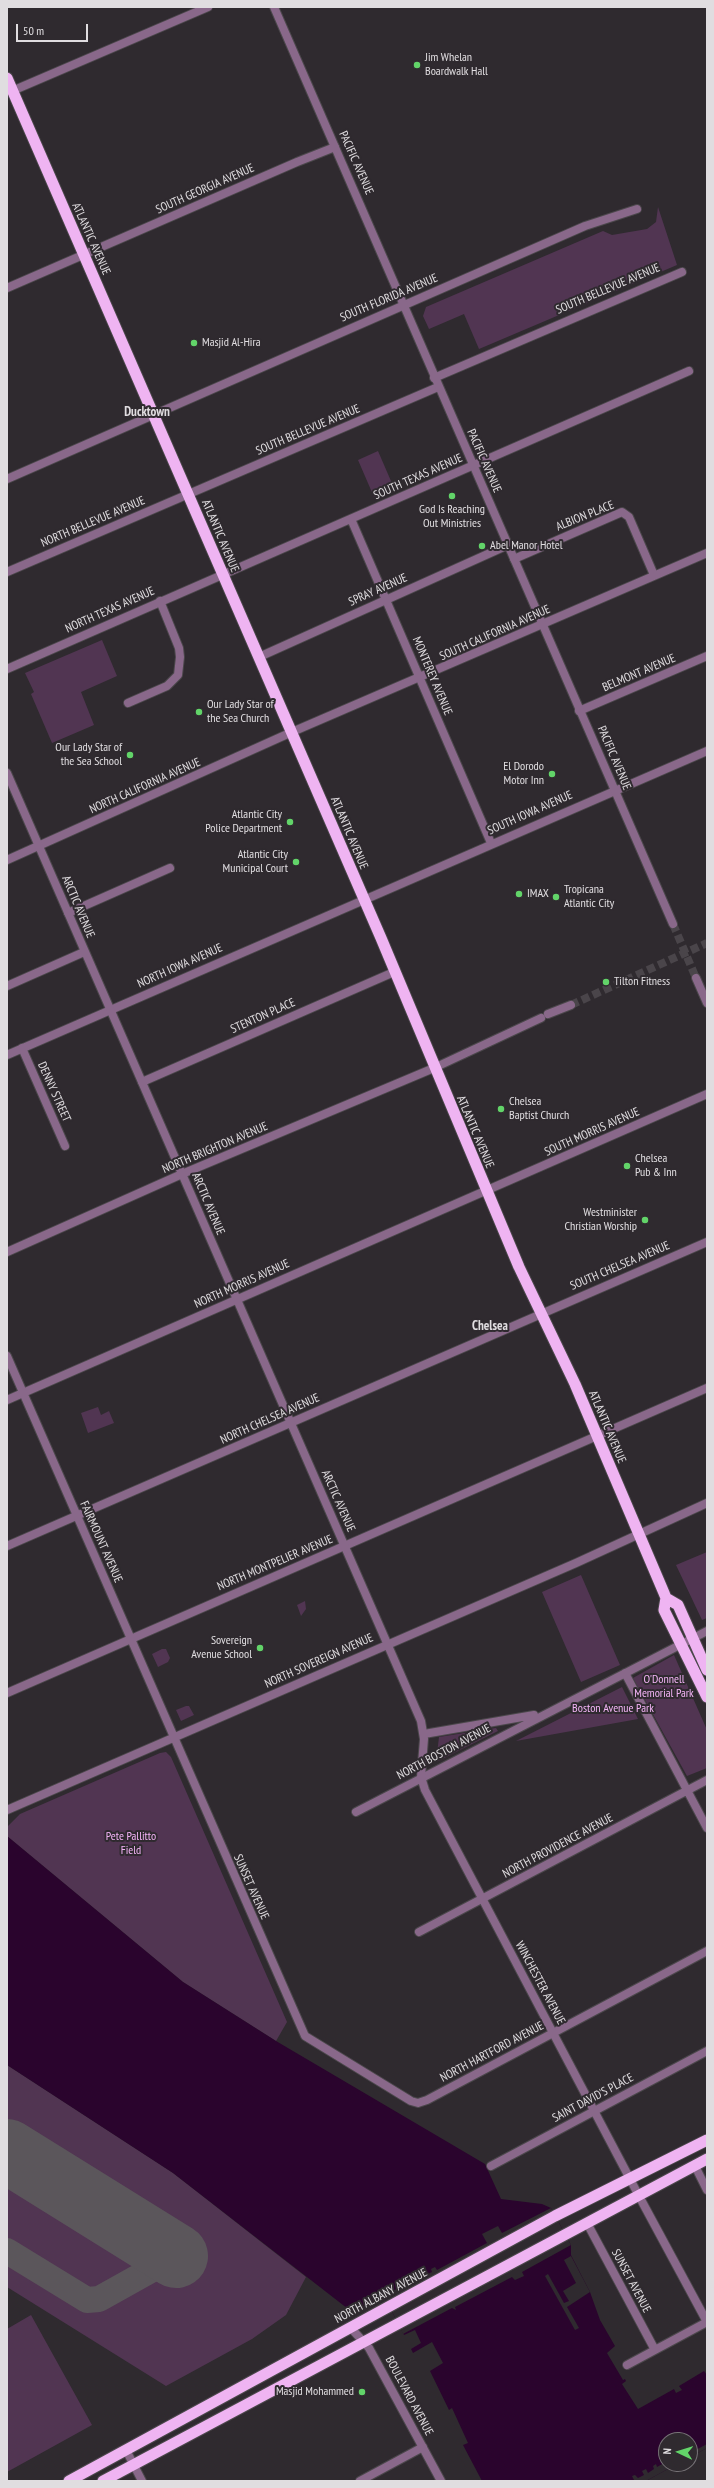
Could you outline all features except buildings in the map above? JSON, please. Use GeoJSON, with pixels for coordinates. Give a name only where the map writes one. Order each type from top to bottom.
{"type":"FeatureCollection","features":[{"type":"Feature","properties":{"kind":"highway","name":"ATLANTIC AVENUE"},"geometry":{"type":"LineString","coordinates":[[7,78],[152,414],[292,732],[486,1192],[519,1267],[542,1312],[639,1534],[666,1598],[664,1610],[688,1642]]}},
{"type":"Feature","properties":{"kind":"highway"},"geometry":{"type":"LineString","coordinates":[[688,1642],[707,1670]]}},
{"type":"Feature","properties":{"kind":"highway"},"geometry":{"type":"LineString","coordinates":[[688,1642],[707,1698]]}},
{"type":"Feature","properties":{"kind":"highway","name":"NORTH ALBANY AVENUE"},"geometry":{"type":"LineString","coordinates":[[69,2481],[555,2216],[630,2177],[707,2140]]}},
{"type":"Feature","properties":{"kind":"highway"},"geometry":{"type":"LineString","coordinates":[[103,2481],[707,2159]]}},
{"type":"Feature","properties":{"kind":"street"},"geometry":{"type":"LineString","coordinates":[[12,91],[208,7]]}},
{"type":"Feature","properties":{"kind":"street","name":"PACIFIC AVENUE"},"geometry":{"type":"LineString","coordinates":[[274,7],[434,378],[673,924]]}},
{"type":"Feature","properties":{"kind":"street","name":"SOUTH GEORGIA AVENUE"},"geometry":{"type":"LineString","coordinates":[[7,288],[84,256],[297,162],[335,147]]}},
{"type":"Feature","properties":{"kind":"street","name":"SOUTH FLORIDA AVENUE"},"geometry":{"type":"LineString","coordinates":[[7,479],[152,414],[585,226],[637,209]]}},
{"type":"Feature","properties":{"kind":"street","name":"SOUTH BELLEVUE AVENUE"},"geometry":{"type":"LineString","coordinates":[[434,378],[682,272]]}},
{"type":"Feature","properties":{"kind":"street","name":"SOUTH TEXAS AVENUE"},"geometry":{"type":"LineString","coordinates":[[222,574],[689,371]]}},
{"type":"Feature","properties":{"kind":"street","name":"SOUTH BELLEVUE AVENUE"},"geometry":{"type":"LineString","coordinates":[[188,494],[438,387]]}},
{"type":"Feature","properties":{"kind":"street","name":"NORTH BELLEVUE AVENUE"},"geometry":{"type":"LineString","coordinates":[[7,572],[188,494]]}},
{"type":"Feature","properties":{"kind":"street","name":"ALBION PLACE"},"geometry":{"type":"LineString","coordinates":[[514,559],[622,512],[629,517],[654,575]]}},
{"type":"Feature","properties":{"kind":"street","name":"MONTEREY AVENUE"},"geometry":{"type":"LineString","coordinates":[[351,519],[491,843]]}},
{"type":"Feature","properties":{"kind":"street","name":"SPRAY AVENUE"},"geometry":{"type":"LineString","coordinates":[[259,657],[508,545]]}},
{"type":"Feature","properties":{"kind":"street","name":"SOUTH CALIFORNIA AVENUE"},"geometry":{"type":"LineString","coordinates":[[292,732],[542,626],[654,575],[707,553]]}},
{"type":"Feature","properties":{"kind":"street","name":"NORTH TEXAS AVENUE"},"geometry":{"type":"LineString","coordinates":[[7,669],[222,574]]}},
{"type":"Feature","properties":{"kind":"street"},"geometry":{"type":"LineString","coordinates":[[128,703],[167,686],[178,675],[180,657],[179,648],[160,601]]}},
{"type":"Feature","properties":{"kind":"street","name":"BELMONT AVENUE"},"geometry":{"type":"LineString","coordinates":[[579,711],[707,656]]}},
{"type":"Feature","properties":{"kind":"street","name":"NORTH CALIFORNIA AVENUE"},"geometry":{"type":"LineString","coordinates":[[7,860],[292,732]]}},
{"type":"Feature","properties":{"kind":"street","name":"SOUTH IOWA AVENUE"},"geometry":{"type":"LineString","coordinates":[[363,900],[614,789],[707,751]]}},
{"type":"Feature","properties":{"kind":"street","name":"ARCTIC AVENUE"},"geometry":{"type":"LineString","coordinates":[[7,773],[387,1645]]}},
{"type":"Feature","properties":{"kind":"street"},"geometry":{"type":"LineString","coordinates":[[68,913],[170,868]]}},
{"type":"Feature","properties":{"kind":"street","name":"NORTH IOWA AVENUE"},"geometry":{"type":"LineString","coordinates":[[7,1054],[363,900]]}},
{"type":"Feature","properties":{"kind":"street"},"geometry":{"type":"LineString","coordinates":[[7,986],[84,952]]}},
{"type":"Feature","properties":{"kind":"street","name":"STENTON PLACE"},"geometry":{"type":"LineString","coordinates":[[142,1082],[394,972]]}},
{"type":"Feature","properties":{"kind":"street"},"geometry":{"type":"LineString","coordinates":[[696,978],[707,1003]]}},
{"type":"Feature","properties":{"kind":"street","name":"NORTH BRIGHTON AVENUE"},"geometry":{"type":"LineString","coordinates":[[7,1252],[182,1174],[434,1068],[571,1005]]}},
{"type":"Feature","properties":{"kind":"street","name":"DENNY STREET"},"geometry":{"type":"LineString","coordinates":[[22,1048],[65,1146]]}},
{"type":"Feature","properties":{"kind":"street","name":"SOUTH MORRIS AVENUE"},"geometry":{"type":"LineString","coordinates":[[486,1192],[707,1094]]}},
{"type":"Feature","properties":{"kind":"street","name":"NORTH MORRIS AVENUE"},"geometry":{"type":"LineString","coordinates":[[7,1400],[486,1192]]}},
{"type":"Feature","properties":{"kind":"street","name":"SOUTH CHELSEA AVENUE"},"geometry":{"type":"LineString","coordinates":[[542,1312],[707,1242]]}},
{"type":"Feature","properties":{"kind":"street","name":"NORTH CHELSEA AVENUE"},"geometry":{"type":"LineString","coordinates":[[7,1546],[542,1312]]}},
{"type":"Feature","properties":{"kind":"street","name":"FAIRMOUNT AVENUE"},"geometry":{"type":"LineString","coordinates":[[7,1356],[173,1738]]}},
{"type":"Feature","properties":{"kind":"street","name":"NORTH MONTPELIER AVENUE"},"geometry":{"type":"LineString","coordinates":[[7,1692],[707,1388]]}},
{"type":"Feature","properties":{"kind":"street","name":"NORTH SOVEREIGN AVENUE"},"geometry":{"type":"LineString","coordinates":[[8,1809],[387,1645],[707,1503]]}},
{"type":"Feature","properties":{"kind":"street","name":"NORTH BOSTON AVENUE"},"geometry":{"type":"LineString","coordinates":[[356,1812],[543,1714],[688,1642],[707,1631]]}},
{"type":"Feature","properties":{"kind":"street","name":"WINCHESTER AVENUE"},"geometry":{"type":"LineString","coordinates":[[387,1645],[420,1721],[424,1734],[421,1777],[425,1790],[707,2322]]}},
{"type":"Feature","properties":{"kind":"street"},"geometry":{"type":"LineString","coordinates":[[625,1673],[707,1828]]}},
{"type":"Feature","properties":{"kind":"street","name":"NORTH BOSTON AVENUE"},"geometry":{"type":"LineString","coordinates":[[424,1734],[543,1714]]}},
{"type":"Feature","properties":{"kind":"street","name":"SUNSET AVENUE"},"geometry":{"type":"LineString","coordinates":[[173,1738],[298,2023],[305,2036],[312,2041]]}},
{"type":"Feature","properties":{"kind":"street","name":"NORTH PROVIDENCE AVENUE"},"geometry":{"type":"LineString","coordinates":[[419,1932],[707,1780]]}},
{"type":"Feature","properties":{"kind":"street","name":"NORTH HARTFORD AVENUE"},"geometry":{"type":"LineString","coordinates":[[312,2041],[411,2101],[418,2103],[427,2100],[707,1951]]}},
{"type":"Feature","properties":{"kind":"street","name":"SAINT DAVID'S PLACE"},"geometry":{"type":"LineString","coordinates":[[491,2166],[707,2051]]}},
{"type":"Feature","properties":{"kind":"street"},"geometry":{"type":"LineString","coordinates":[[695,2166],[707,2190]]}},
{"type":"Feature","properties":{"kind":"street","name":"SUNSET AVENUE"},"geometry":{"type":"LineString","coordinates":[[587,2223],[655,2350]]}},
{"type":"Feature","properties":{"kind":"street"},"geometry":{"type":"LineString","coordinates":[[627,2365],[707,2322]]}},
{"type":"Feature","properties":{"kind":"street","name":"BOULEVARD AVENUE"},"geometry":{"type":"LineString","coordinates":[[350,2327],[365,2341],[441,2481]]}},
{"type":"Feature","properties":{"kind":"street"},"geometry":{"type":"LineString","coordinates":[[360,2481],[423,2447]]}},
{"type":"Feature","properties":{"kind":"street"},"geometry":{"type":"LineString","coordinates":[[126,2450],[142,2481]]}},
{"type":"Feature","properties":{"kind":"green space"},"geometry":{"type":"Polygon","coordinates":[[[658,207],[677,265],[479,349],[464,314],[429,329],[423,316],[426,307],[603,231],[612,235],[647,229],[656,222],[658,207]]]}},
{"type":"Feature","properties":{"kind":"green space"},"geometry":{"type":"Polygon","coordinates":[[[378,451],[394,488],[374,497],[358,460],[378,451]]]}},
{"type":"Feature","properties":{"kind":"green space"},"geometry":{"type":"Polygon","coordinates":[[[102,640],[117,676],[81,692],[94,725],[52,743],[31,694],[34,692],[25,673],[102,640]]]}},
{"type":"Feature","properties":{"kind":"green space"},"geometry":{"type":"Polygon","coordinates":[[[98,1407],[101,1415],[109,1411],[114,1423],[88,1433],[81,1413],[98,1407]]]}},
{"type":"Feature","properties":{"kind":"green space"},"geometry":{"type":"Polygon","coordinates":[[[707,1552],[707,1618],[702,1620],[676,1565],[707,1552]]]}},
{"type":"Feature","properties":{"kind":"green space"},"geometry":{"type":"Polygon","coordinates":[[[581,1575],[620,1665],[581,1682],[542,1592],[581,1575]]]}},
{"type":"Feature","properties":{"kind":"green space"},"geometry":{"type":"Polygon","coordinates":[[[305,1601],[306,1609],[301,1616],[297,1605],[305,1601]]]}},
{"type":"Feature","properties":{"kind":"green space"},"geometry":{"type":"Polygon","coordinates":[[[162,1649],[166,1649],[170,1658],[168,1662],[158,1667],[152,1654],[162,1649]]]}},
{"type":"Feature","properties":{"kind":"green space","name":"O'Donnell Memorial Park"},"geometry":{"type":"Polygon","coordinates":[[[674,1655],[707,1730],[707,1768],[687,1776],[633,1678],[674,1655]]]}},
{"type":"Feature","properties":{"kind":"green space","name":"Boston Avenue Park"},"geometry":{"type":"Polygon","coordinates":[[[622,1687],[638,1719],[516,1741],[622,1687]]]}},
{"type":"Feature","properties":{"kind":"green space"},"geometry":{"type":"Polygon","coordinates":[[[189,1706],[194,1715],[181,1721],[176,1710],[189,1706]]]}},
{"type":"Feature","properties":{"kind":"green space"},"geometry":{"type":"Polygon","coordinates":[[[496,1728],[498,1731],[436,1762],[439,1737],[496,1728]]]}},
{"type":"Feature","properties":{"kind":"green space","name":"Pete Pallitto Field"},"geometry":{"type":"Polygon","coordinates":[[[166,1752],[171,1757],[287,2022],[276,2041],[183,1982],[7,1836],[7,1827],[20,1814],[160,1753],[166,1752]]]}},
{"type":"Feature","properties":{"kind":"green space"},"geometry":{"type":"Polygon","coordinates":[[[7,2065],[173,2173],[306,2277],[286,2315],[252,2339],[166,2386],[7,2287],[7,2065]]]}},
{"type":"Feature","properties":{"kind":"green space"},"geometry":{"type":"Polygon","coordinates":[[[31,2315],[92,2425],[7,2472],[7,2329],[31,2315]]]}},
{"type":"Feature","properties":{"kind":"shaded area"},"geometry":{"type":"Polygon","coordinates":[[[7,1836],[183,1982],[276,2041],[485,2164],[501,2199],[542,2204],[551,2208],[571,2245],[571,2255],[590,2292],[600,2320],[615,2346],[607,2353],[623,2380],[625,2379],[626,2381],[622,2384],[638,2409],[674,2389],[676,2393],[682,2390],[679,2386],[704,2371],[707,2375],[707,2448],[698,2453],[698,2432],[658,2432],[658,2472],[662,2472],[646,2481],[482,2481],[463,2445],[468,2443],[452,2408],[449,2410],[430,2371],[443,2363],[432,2342],[413,2353],[411,2349],[421,2343],[415,2330],[404,2335],[384,2296],[352,2312],[173,2173],[7,2065],[7,1836]]]}},
{"type":"Feature","properties":{"kind":"pier"},"geometry":{"type":"Polygon","coordinates":[[[551,2208],[571,2245],[522,2272],[524,2276],[515,2280],[512,2277],[455,2307],[456,2310],[452,2308],[403,2334],[384,2295],[432,2272],[431,2269],[435,2267],[437,2270],[487,2243],[482,2234],[498,2226],[502,2233],[551,2208]]]}},
{"type":"Feature","properties":{"kind":"pier"},"geometry":{"type":"Polygon","coordinates":[[[571,2256],[590,2292],[567,2307],[579,2328],[575,2330],[545,2276],[548,2274],[564,2303],[569,2301],[563,2291],[576,2283],[564,2260],[571,2256]]]}},
{"type":"Feature","properties":{"kind":"pier"},"geometry":{"type":"Polygon","coordinates":[[[707,2444],[707,2448],[698,2453],[698,2449],[707,2444]]]}},
{"type":"Feature","properties":{"kind":"pier"},"geometry":{"type":"Polygon","coordinates":[[[656,2464],[658,2472],[662,2472],[646,2481],[632,2481],[634,2480],[632,2476],[635,2475],[638,2478],[644,2475],[642,2471],[646,2469],[648,2473],[654,2469],[653,2466],[656,2464]]]}},
{"type":"Feature","properties":{"kind":"taxiway"},"geometry":{"type":"LineString","coordinates":[[7,2251],[87,2300],[99,2299],[176,2256]]}},
{"type":"Feature","properties":{"kind":"runway"},"geometry":{"type":"LineString","coordinates":[[7,2151],[176,2256]]}},
{"type":"Feature","properties":{"kind":"tunnel"},"geometry":{"type":"LineString","coordinates":[[673,924],[696,978]]}},
{"type":"Feature","properties":{"kind":"tunnel"},"geometry":{"type":"LineString","coordinates":[[571,1005],[707,943]]}},
{"type":"Feature","properties":{"kind":"place","name":"Jim Whelan Boardwalk Hall"},"geometry":{"type":"Point","coordinates":[417,65]}},
{"type":"Feature","properties":{"kind":"place","name":"Masjid Al-Hira"},"geometry":{"type":"Point","coordinates":[194,343]}},
{"type":"Feature","properties":{"kind":"place","name":"God Is Reaching Out Ministries"},"geometry":{"type":"Point","coordinates":[452,496]}},
{"type":"Feature","properties":{"kind":"place","name":"Abel Manor Hotel"},"geometry":{"type":"Point","coordinates":[482,546]}},
{"type":"Feature","properties":{"kind":"place","name":"Our Lady Star of the Sea Church"},"geometry":{"type":"Point","coordinates":[199,712]}},
{"type":"Feature","properties":{"kind":"place","name":"Our Lady Star of the Sea School"},"geometry":{"type":"Point","coordinates":[130,755]}},
{"type":"Feature","properties":{"kind":"place","name":"El Dorodo Motor Inn"},"geometry":{"type":"Point","coordinates":[552,774]}},
{"type":"Feature","properties":{"kind":"place","name":"Atlantic City Police Department"},"geometry":{"type":"Point","coordinates":[290,822]}},
{"type":"Feature","properties":{"kind":"place","name":"Atlantic City Municipal Court"},"geometry":{"type":"Point","coordinates":[296,862]}},
{"type":"Feature","properties":{"kind":"place","name":"IMAX"},"geometry":{"type":"Point","coordinates":[519,894]}},
{"type":"Feature","properties":{"kind":"place","name":"Tropicana Atlantic City"},"geometry":{"type":"Point","coordinates":[556,897]}},
{"type":"Feature","properties":{"kind":"place","name":"Tilton Fitness"},"geometry":{"type":"Point","coordinates":[606,982]}},
{"type":"Feature","properties":{"kind":"place","name":"Chelsea Baptist Church"},"geometry":{"type":"Point","coordinates":[501,1109]}},
{"type":"Feature","properties":{"kind":"place","name":"Chelsea Pub & Inn"},"geometry":{"type":"Point","coordinates":[627,1166]}},
{"type":"Feature","properties":{"kind":"place","name":"Westminister Christian Worship"},"geometry":{"type":"Point","coordinates":[645,1220]}},
{"type":"Feature","properties":{"kind":"place","name":"Sovereign Avenue School"},"geometry":{"type":"Point","coordinates":[260,1648]}},
{"type":"Feature","properties":{"kind":"place","name":"Masjid Mohammed"},"geometry":{"type":"Point","coordinates":[362,2392]}},
{"type":"Feature","properties":{"kind":"district","name":"Ducktown"},"geometry":{"type":"Point","coordinates":[147,412]}},
{"type":"Feature","properties":{"kind":"district","name":"Chelsea"},"geometry":{"type":"Point","coordinates":[490,1326]}}]}
